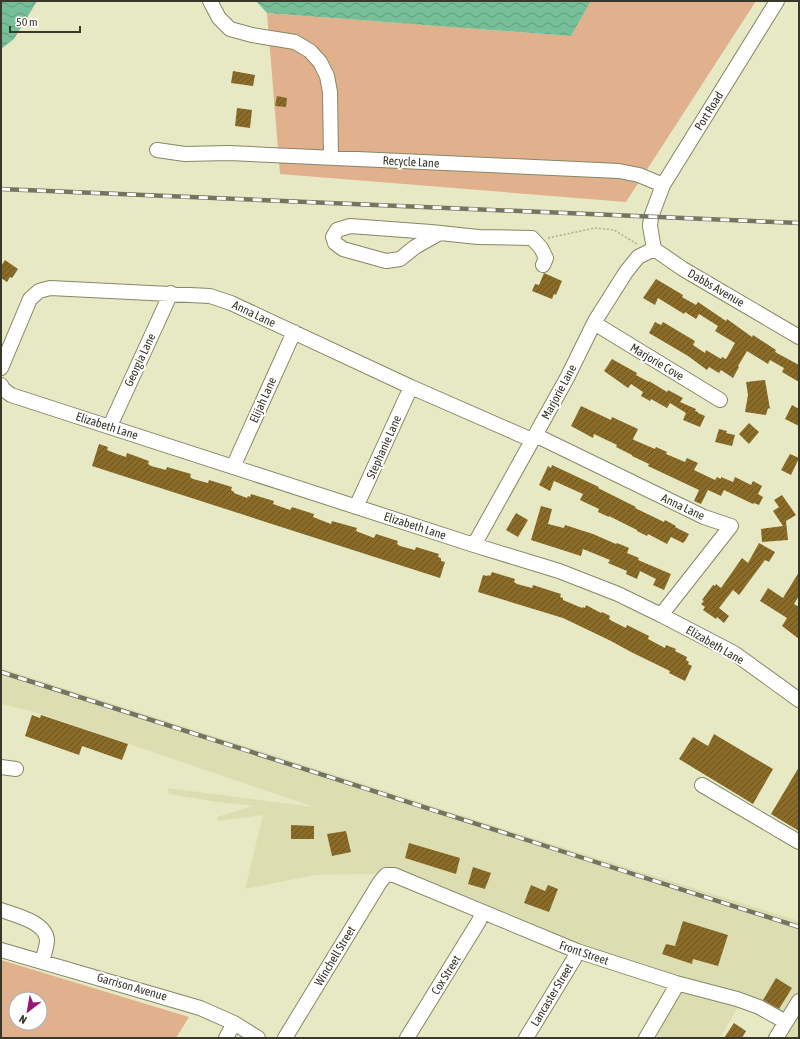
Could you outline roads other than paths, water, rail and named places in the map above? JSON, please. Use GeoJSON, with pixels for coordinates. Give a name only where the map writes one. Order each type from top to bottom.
{"type":"FeatureCollection","features":[{"type":"Feature","properties":{"kind":"street"},"geometry":{"type":"LineString","coordinates":[[210,1],[219,18],[230,29],[252,35],[295,42],[310,51],[320,62],[327,76],[330,92],[331,158]]}},
{"type":"Feature","properties":{"kind":"street","name":"Port Road"},"geometry":{"type":"LineString","coordinates":[[654,249],[650,226],[651,217],[662,185],[777,1]]}},
{"type":"Feature","properties":{"kind":"street","name":"Recycle Lane"},"geometry":{"type":"LineString","coordinates":[[157,150],[184,154],[228,153],[619,171],[639,174],[662,185]]}},
{"type":"Feature","properties":{"kind":"street"},"geometry":{"type":"LineString","coordinates":[[440,233],[415,247],[400,259],[386,261],[343,249],[335,243],[333,237],[337,230],[350,226],[440,233],[478,237],[532,238],[541,248],[546,258],[543,265]]}},
{"type":"Feature","properties":{"kind":"street","name":"Marjorie Lane"},"geometry":{"type":"LineString","coordinates":[[474,545],[567,378],[594,323],[626,272],[638,256],[654,249]]}},
{"type":"Feature","properties":{"kind":"street","name":"Dabbs Avenue"},"geometry":{"type":"LineString","coordinates":[[654,249],[683,269],[799,337]]}},
{"type":"Feature","properties":{"kind":"street","name":"Anna Lane"},"geometry":{"type":"LineString","coordinates":[[1,368],[30,299],[39,291],[50,288],[171,293],[210,296],[231,303],[411,387],[534,438],[704,517],[731,526],[661,615]]}},
{"type":"Feature","properties":{"kind":"street","name":"Georgia Lane"},"geometry":{"type":"LineString","coordinates":[[110,426],[171,293]]}},
{"type":"Feature","properties":{"kind":"street","name":"Marjorie Cove"},"geometry":{"type":"LineString","coordinates":[[594,323],[720,400]]}},
{"type":"Feature","properties":{"kind":"street","name":"Elijah Lane"},"geometry":{"type":"LineString","coordinates":[[233,467],[294,332]]}},
{"type":"Feature","properties":{"kind":"street","name":"Elizabeth Lane"},"geometry":{"type":"LineString","coordinates":[[1,385],[3,389],[11,395],[474,545],[559,571],[618,594],[734,653],[799,700]]}},
{"type":"Feature","properties":{"kind":"street","name":"Stephanie Lane"},"geometry":{"type":"LineString","coordinates":[[356,507],[411,387]]}},
{"type":"Feature","properties":{"kind":"street"},"geometry":{"type":"LineString","coordinates":[[1,767],[16,769]]}},
{"type":"Feature","properties":{"kind":"street"},"geometry":{"type":"LineString","coordinates":[[702,785],[799,842]]}},
{"type":"Feature","properties":{"kind":"street","name":"Front Street"},"geometry":{"type":"LineString","coordinates":[[386,875],[394,875],[577,952],[676,983],[737,999],[759,1007],[786,1022]]}},
{"type":"Feature","properties":{"kind":"street","name":"Winchell Street"},"geometry":{"type":"LineString","coordinates":[[285,1038],[380,882],[386,875]]}},
{"type":"Feature","properties":{"kind":"street"},"geometry":{"type":"LineString","coordinates":[[1,910],[32,921],[42,928],[46,934],[47,941],[42,962]]}},
{"type":"Feature","properties":{"kind":"street","name":"Cox Street"},"geometry":{"type":"LineString","coordinates":[[407,1038],[479,922],[482,912]]}},
{"type":"Feature","properties":{"kind":"street","name":"Garrison Avenue"},"geometry":{"type":"LineString","coordinates":[[1,950],[200,1008],[234,1024],[258,1038]]}},
{"type":"Feature","properties":{"kind":"street","name":"Lancaster Street"},"geometry":{"type":"LineString","coordinates":[[526,1038],[577,952]]}},
{"type":"Feature","properties":{"kind":"street"},"geometry":{"type":"LineString","coordinates":[[646,1038],[674,990],[676,983]]}},
{"type":"Feature","properties":{"kind":"street"},"geometry":{"type":"LineString","coordinates":[[776,1038],[799,1001]]}},
{"type":"Feature","properties":{"kind":"street"},"geometry":{"type":"LineString","coordinates":[[226,1038],[234,1024]]}},
{"type":"Feature","properties":{"kind":"water"},"geometry":{"type":"Polygon","coordinates":[[[1,1],[37,1],[14,39],[1,49],[1,1]]]}},
{"type":"Feature","properties":{"kind":"water"},"geometry":{"type":"Polygon","coordinates":[[[256,1],[591,1],[571,36],[267,13],[256,1]]]}},
{"type":"Feature","properties":{"kind":"railway"},"geometry":{"type":"LineString","coordinates":[[1,189],[799,223]]}},
{"type":"Feature","properties":{"kind":"railway"},"geometry":{"type":"LineString","coordinates":[[1,672],[799,927]]}}]}
